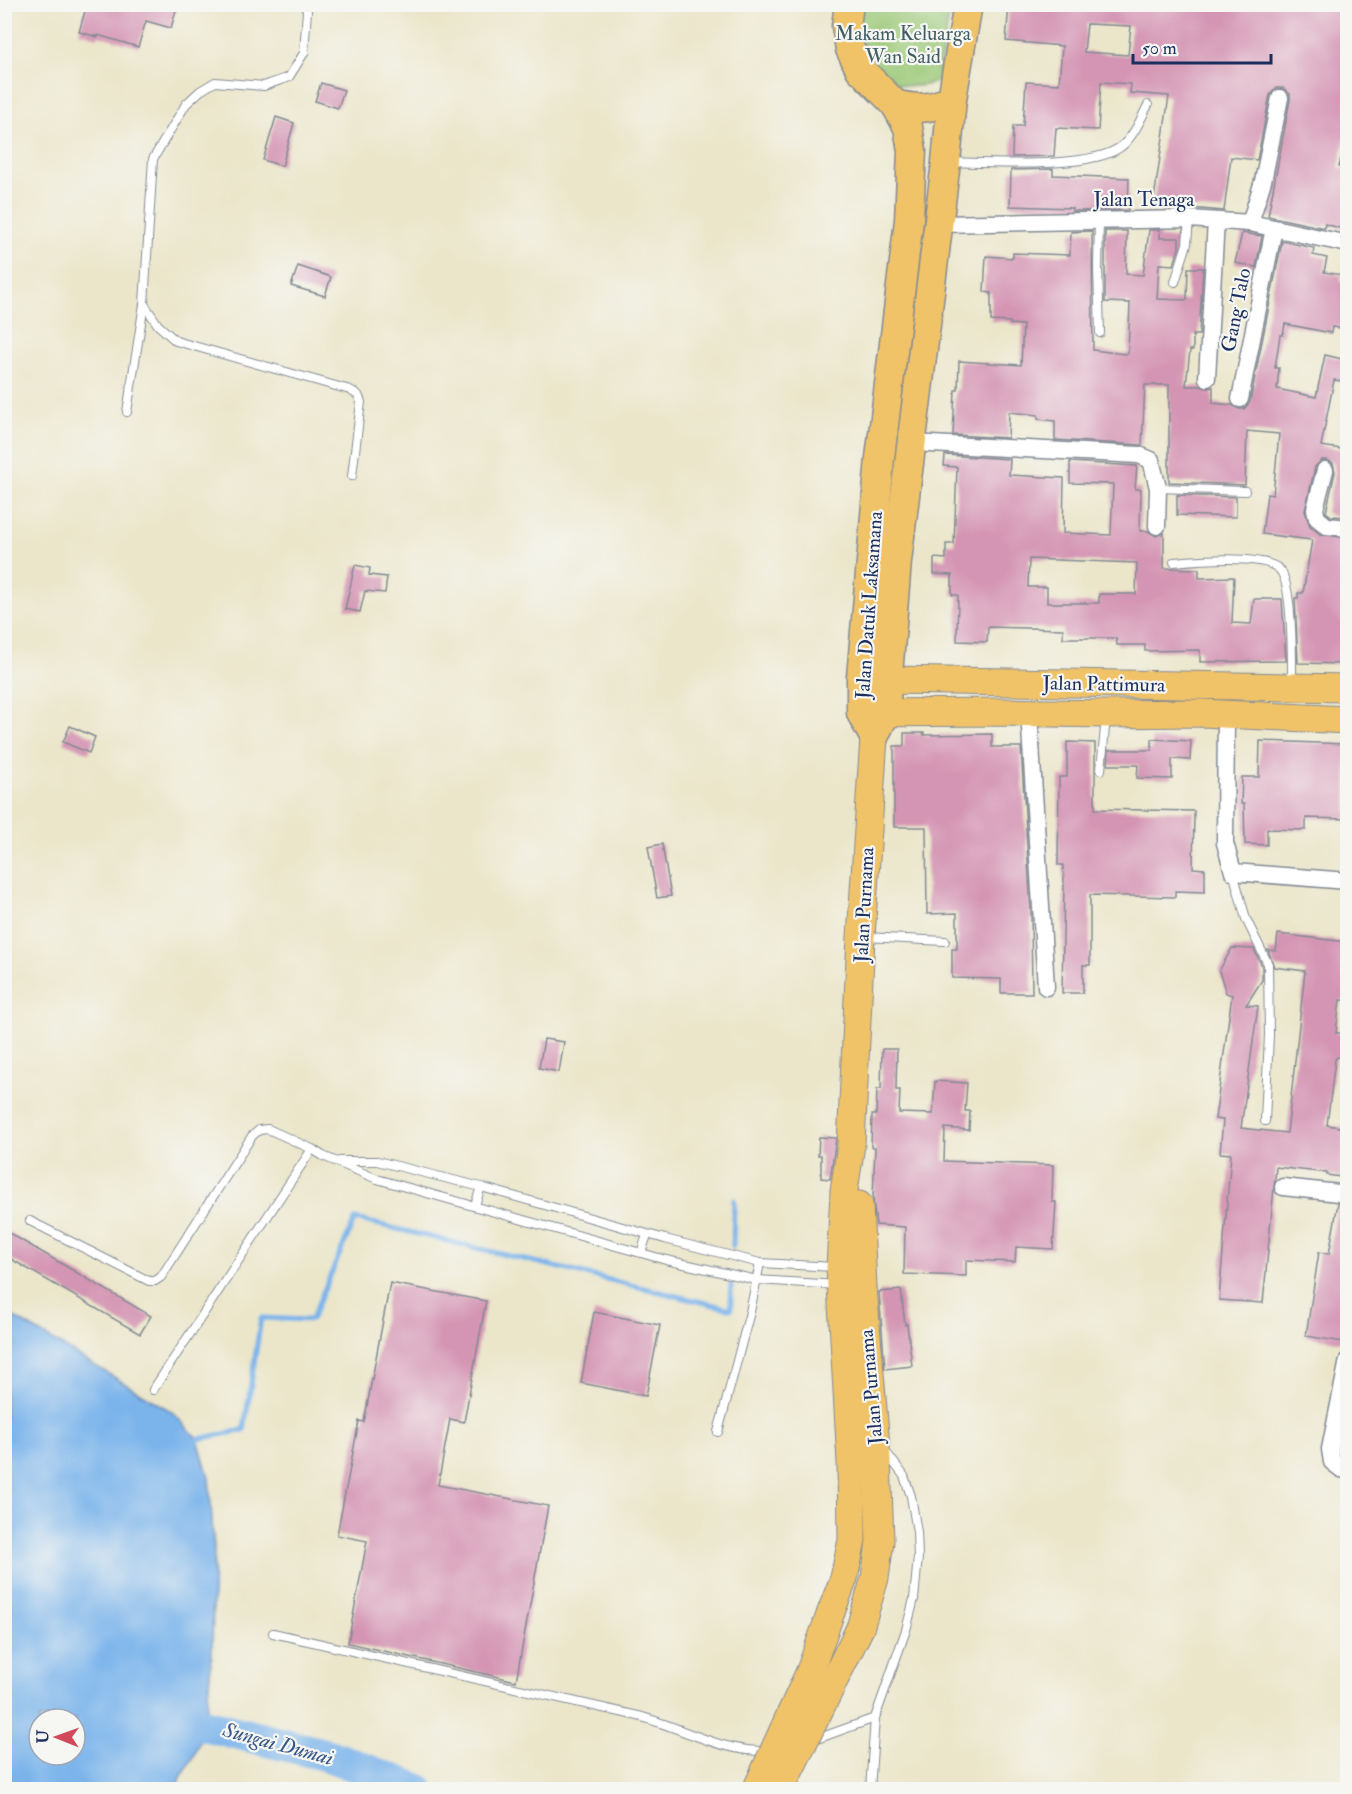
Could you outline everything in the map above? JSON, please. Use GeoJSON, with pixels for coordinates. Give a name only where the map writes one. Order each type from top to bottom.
{"type":"FeatureCollection","features":[{"type":"Feature","properties":{"kind":"highway","name":"Jalan Datuk Laksamana"},"geometry":{"type":"LineString","coordinates":[[849,4],[846,26],[850,49],[860,69],[895,104],[908,127],[912,151],[909,220],[880,458],[861,677],[874,721]]}},
{"type":"Feature","properties":{"kind":"highway","name":"Jalan Datuk Laksamana"},"geometry":{"type":"LineString","coordinates":[[874,721],[889,680],[897,561],[939,224],[952,99],[968,4]]}},
{"type":"Feature","properties":{"kind":"highway"},"geometry":{"type":"LineString","coordinates":[[895,104],[929,108],[952,99]]}},
{"type":"Feature","properties":{"kind":"main road","name":"Jalan Pattimura"},"geometry":{"type":"LineString","coordinates":[[861,677],[889,680],[1347,688]]}},
{"type":"Feature","properties":{"kind":"main road","name":"Jalan Pattimura"},"geometry":{"type":"LineString","coordinates":[[874,721],[1029,712],[1226,714],[1347,720]]}},
{"type":"Feature","properties":{"kind":"main road","name":"Jalan Purnama"},"geometry":{"type":"LineString","coordinates":[[756,1790],[810,1671],[844,1578],[852,1540],[852,1277],[859,1205],[851,1144],[874,721]]}},
{"type":"Feature","properties":{"kind":"main road","name":"Jalan Purnama"},"geometry":{"type":"LineString","coordinates":[[780,1790],[860,1628],[875,1578],[880,1541],[876,1439],[852,1277]]}},
{"type":"Feature","properties":{"kind":"street"},"geometry":{"type":"LineString","coordinates":[[1250,223],[1263,181],[1280,98]]}},
{"type":"Feature","properties":{"kind":"street","name":"Jalan Tenaga"},"geometry":{"type":"LineString","coordinates":[[939,224],[1189,219],[1250,223],[1347,244]]}},
{"type":"Feature","properties":{"kind":"street"},"geometry":{"type":"LineString","coordinates":[[1207,378],[1216,221]]}},
{"type":"Feature","properties":{"kind":"street","name":"Gang Talo"},"geometry":{"type":"LineString","coordinates":[[1240,399],[1274,228]]}},
{"type":"Feature","properties":{"kind":"street"},"geometry":{"type":"LineString","coordinates":[[912,443],[1139,455],[1151,460],[1158,488],[1156,526]]}},
{"type":"Feature","properties":{"kind":"street"},"geometry":{"type":"LineString","coordinates":[[1325,470],[1316,509],[1317,518],[1327,526],[1347,528]]}},
{"type":"Feature","properties":{"kind":"street"},"geometry":{"type":"LineString","coordinates":[[1029,712],[1037,811],[1046,987]]}},
{"type":"Feature","properties":{"kind":"street"},"geometry":{"type":"LineString","coordinates":[[1226,714],[1225,843],[1233,872],[1347,881]]}},
{"type":"Feature","properties":{"kind":"street"},"geometry":{"type":"LineString","coordinates":[[1282,1187],[1347,1194]]}},
{"type":"Feature","properties":{"kind":"street"},"geometry":{"type":"LineString","coordinates":[[1347,1360],[1330,1449],[1332,1462],[1347,1470]]}},
{"type":"Feature","properties":{"kind":"lane"},"geometry":{"type":"LineString","coordinates":[[127,412],[144,304],[153,159],[186,104],[215,82],[264,86],[289,77],[304,53],[307,11],[304,4]]}},
{"type":"Feature","properties":{"kind":"lane"},"geometry":{"type":"LineString","coordinates":[[946,162],[1022,165],[1107,156],[1123,145],[1135,130],[1148,105]]}},
{"type":"Feature","properties":{"kind":"lane"},"geometry":{"type":"LineString","coordinates":[[1175,282],[1187,244],[1189,219]]}},
{"type":"Feature","properties":{"kind":"lane"},"geometry":{"type":"LineString","coordinates":[[1099,220],[1100,333]]}},
{"type":"Feature","properties":{"kind":"lane"},"geometry":{"type":"LineString","coordinates":[[144,304],[158,325],[176,341],[350,390],[358,395],[361,402],[352,476]]}},
{"type":"Feature","properties":{"kind":"lane"},"geometry":{"type":"LineString","coordinates":[[1158,488],[1245,491]]}},
{"type":"Feature","properties":{"kind":"lane"},"geometry":{"type":"LineString","coordinates":[[1174,562],[1262,561],[1278,568],[1284,576],[1292,628],[1293,687]]}},
{"type":"Feature","properties":{"kind":"lane"},"geometry":{"type":"LineString","coordinates":[[1101,770],[1106,714]]}},
{"type":"Feature","properties":{"kind":"lane"},"geometry":{"type":"LineString","coordinates":[[1233,872],[1246,919],[1268,964],[1269,1035],[1265,1121]]}},
{"type":"Feature","properties":{"kind":"lane"},"geometry":{"type":"LineString","coordinates":[[861,937],[945,941]]}},
{"type":"Feature","properties":{"kind":"lane"},"geometry":{"type":"LineString","coordinates":[[30,1221],[149,1281],[155,1281],[161,1277],[252,1136],[259,1130],[268,1129],[377,1179],[642,1253],[757,1280],[852,1277]]}},
{"type":"Feature","properties":{"kind":"lane"},"geometry":{"type":"LineString","coordinates":[[153,1390],[312,1149]]}},
{"type":"Feature","properties":{"kind":"lane"},"geometry":{"type":"LineString","coordinates":[[336,1161],[376,1161],[481,1187],[760,1263],[852,1277]]}},
{"type":"Feature","properties":{"kind":"lane"},"geometry":{"type":"LineString","coordinates":[[475,1205],[481,1187]]}},
{"type":"Feature","properties":{"kind":"lane"},"geometry":{"type":"LineString","coordinates":[[642,1253],[647,1234]]}},
{"type":"Feature","properties":{"kind":"lane"},"geometry":{"type":"LineString","coordinates":[[718,1432],[760,1263]]}},
{"type":"Feature","properties":{"kind":"lane"},"geometry":{"type":"LineString","coordinates":[[870,1790],[875,1718],[906,1630],[914,1599],[918,1557],[917,1532],[911,1496],[904,1476],[876,1439]]}},
{"type":"Feature","properties":{"kind":"lane"},"geometry":{"type":"LineString","coordinates":[[273,1633],[642,1717],[707,1741],[738,1749],[765,1751],[789,1749],[875,1718]]}},
{"type":"Feature","properties":{"kind":"green space","name":"Makam Keluarga Wan Said"},"geometry":{"type":"Polygon","coordinates":[[[849,5],[951,5],[937,82],[920,86],[905,86],[874,75],[849,5]]]}},
{"type":"Feature","properties":{"kind":"water"},"geometry":{"type":"Polygon","coordinates":[[[5,1312],[171,1411],[198,1439],[209,1478],[214,1548],[212,1654],[205,1725],[195,1754],[174,1789],[5,1789],[5,1312]]]}},
{"type":"Feature","properties":{"kind":"building"},"geometry":{"type":"Polygon","coordinates":[[[87,4],[167,4],[177,7],[171,28],[146,21],[138,47],[79,32],[87,4]]]}},
{"type":"Feature","properties":{"kind":"building"},"geometry":{"type":"Polygon","coordinates":[[[1009,4],[1347,4],[1347,132],[1339,167],[1347,170],[1347,230],[1325,224],[1324,228],[1268,216],[1290,100],[1290,94],[1283,88],[1276,88],[1270,95],[1257,160],[1231,157],[1224,211],[1190,208],[1191,205],[1154,199],[1169,96],[1130,93],[1131,84],[1101,82],[1098,130],[1056,128],[1054,156],[1012,157],[1013,126],[1023,126],[1026,82],[1059,84],[1062,46],[1006,41],[1009,4]],[[1087,24],[1084,52],[1128,55],[1131,26],[1087,24]]]}},
{"type":"Feature","properties":{"kind":"building"},"geometry":{"type":"Polygon","coordinates":[[[321,83],[344,90],[338,108],[315,101],[321,83]]]}},
{"type":"Feature","properties":{"kind":"building"},"geometry":{"type":"Polygon","coordinates":[[[276,117],[294,123],[282,166],[263,160],[276,117]]]}},
{"type":"Feature","properties":{"kind":"building"},"geometry":{"type":"Polygon","coordinates":[[[1053,169],[1053,175],[1129,178],[1128,210],[1072,211],[1072,208],[1010,206],[1011,170],[1053,169]]]}},
{"type":"Feature","properties":{"kind":"building"},"geometry":{"type":"Polygon","coordinates":[[[1149,230],[1160,230],[1160,238],[1179,238],[1179,248],[1174,265],[1159,264],[1157,299],[1187,300],[1188,268],[1203,268],[1199,335],[1193,335],[1193,350],[1190,350],[1186,386],[1213,387],[1213,403],[1244,409],[1250,402],[1282,241],[1314,248],[1313,255],[1327,258],[1324,272],[1342,275],[1341,282],[1347,283],[1347,329],[1332,327],[1331,333],[1285,324],[1283,335],[1280,335],[1275,368],[1279,368],[1277,389],[1316,397],[1325,355],[1347,360],[1347,382],[1334,380],[1321,446],[1347,450],[1347,517],[1331,516],[1326,512],[1335,472],[1333,463],[1327,460],[1322,460],[1315,467],[1305,511],[1310,526],[1320,534],[1347,538],[1347,664],[1298,663],[1295,598],[1298,598],[1298,593],[1303,593],[1312,540],[1262,534],[1267,494],[1273,495],[1279,434],[1247,431],[1245,485],[1169,482],[1169,385],[1145,385],[1142,445],[1055,440],[1055,421],[1038,419],[1038,415],[1009,412],[1008,438],[953,435],[959,361],[1021,365],[1023,325],[991,321],[991,293],[984,292],[986,256],[1013,258],[1013,253],[1070,255],[1071,232],[1092,231],[1093,350],[1125,354],[1128,353],[1130,303],[1105,302],[1105,231],[1127,231],[1126,274],[1143,275],[1149,230]]]}},
{"type":"Feature","properties":{"kind":"building"},"geometry":{"type":"Polygon","coordinates":[[[1242,233],[1262,236],[1256,267],[1235,263],[1242,233]]]}},
{"type":"Feature","properties":{"kind":"building"},"geometry":{"type":"Polygon","coordinates":[[[298,266],[331,277],[325,296],[291,286],[298,266]]]}},
{"type":"Feature","properties":{"kind":"building"},"geometry":{"type":"Polygon","coordinates":[[[945,455],[1010,459],[1009,475],[1064,478],[1063,533],[1111,535],[1113,484],[1070,483],[1070,462],[1137,466],[1135,489],[1141,489],[1140,531],[1148,531],[1156,536],[1164,533],[1164,568],[1199,569],[1199,578],[1234,577],[1232,623],[1251,624],[1254,599],[1282,599],[1286,661],[1200,662],[1200,650],[1145,651],[1145,645],[1117,645],[1116,638],[1063,638],[1063,629],[988,627],[987,642],[957,641],[958,595],[952,595],[952,575],[934,574],[934,558],[946,559],[946,544],[954,544],[957,467],[944,466],[945,455]],[[1029,559],[1028,587],[1047,587],[1047,603],[1099,603],[1099,594],[1136,594],[1137,563],[1029,559]]]}},
{"type":"Feature","properties":{"kind":"building"},"geometry":{"type":"Polygon","coordinates":[[[1177,495],[1236,497],[1236,517],[1177,515],[1177,495]]]}},
{"type":"Feature","properties":{"kind":"building"},"geometry":{"type":"Polygon","coordinates":[[[355,565],[370,568],[369,575],[387,577],[385,593],[365,591],[360,612],[345,609],[355,565]]]}},
{"type":"Feature","properties":{"kind":"building"},"geometry":{"type":"Polygon","coordinates":[[[70,726],[95,737],[89,753],[63,742],[70,726]]]}},
{"type":"Feature","properties":{"kind":"building"},"geometry":{"type":"Polygon","coordinates":[[[904,733],[992,734],[992,747],[1021,747],[1031,912],[1032,993],[1001,993],[1001,979],[952,978],[952,949],[957,949],[957,913],[927,914],[926,827],[894,827],[894,746],[904,746],[904,733]]]}},
{"type":"Feature","properties":{"kind":"building"},"geometry":{"type":"Polygon","coordinates":[[[1152,739],[1191,741],[1190,760],[1172,759],[1172,779],[1137,778],[1138,765],[1108,765],[1109,750],[1152,750],[1152,739]]]}},
{"type":"Feature","properties":{"kind":"building"},"geometry":{"type":"Polygon","coordinates":[[[1260,741],[1347,744],[1347,819],[1306,818],[1306,830],[1267,829],[1267,845],[1245,844],[1244,804],[1241,804],[1242,777],[1259,777],[1260,741]]]}},
{"type":"Feature","properties":{"kind":"building"},"geometry":{"type":"Polygon","coordinates":[[[1067,742],[1095,743],[1095,809],[1194,811],[1193,868],[1205,869],[1205,892],[1175,891],[1175,897],[1090,895],[1090,965],[1083,965],[1083,993],[1062,993],[1064,883],[1063,865],[1058,865],[1059,777],[1067,777],[1067,742]]]}},
{"type":"Feature","properties":{"kind":"building"},"geometry":{"type":"Polygon","coordinates":[[[662,844],[671,896],[657,898],[648,847],[662,844]]]}},
{"type":"Feature","properties":{"kind":"building"},"geometry":{"type":"Polygon","coordinates":[[[1278,934],[1347,942],[1347,1000],[1340,1000],[1336,1033],[1347,1033],[1347,1058],[1337,1057],[1335,1060],[1327,1125],[1347,1128],[1347,1178],[1327,1175],[1327,1173],[1276,1167],[1263,1303],[1219,1300],[1231,1154],[1220,1153],[1223,1120],[1215,1119],[1232,995],[1226,993],[1219,971],[1232,948],[1254,949],[1262,966],[1262,980],[1246,1005],[1258,1006],[1241,1128],[1287,1133],[1305,971],[1274,967],[1268,950],[1276,951],[1278,934]]]}},
{"type":"Feature","properties":{"kind":"building"},"geometry":{"type":"Polygon","coordinates":[[[544,1039],[564,1042],[559,1072],[539,1068],[544,1039]]]}},
{"type":"Feature","properties":{"kind":"building"},"geometry":{"type":"Polygon","coordinates":[[[882,1049],[897,1049],[896,1090],[900,1090],[899,1113],[933,1114],[935,1081],[967,1083],[965,1111],[970,1111],[969,1130],[945,1128],[944,1161],[1053,1165],[1052,1202],[1056,1202],[1053,1249],[1016,1247],[1015,1262],[966,1260],[966,1276],[904,1274],[905,1227],[876,1225],[873,1198],[875,1147],[871,1147],[872,1115],[876,1115],[877,1089],[881,1089],[882,1049]]]}},
{"type":"Feature","properties":{"kind":"building"},"geometry":{"type":"Polygon","coordinates":[[[819,1137],[836,1138],[830,1179],[821,1178],[821,1155],[818,1155],[819,1137]]]}},
{"type":"Feature","properties":{"kind":"building"},"geometry":{"type":"Polygon","coordinates":[[[1338,1203],[1347,1204],[1347,1317],[1343,1342],[1306,1336],[1319,1252],[1329,1254],[1338,1203]]]}},
{"type":"Feature","properties":{"kind":"building"},"geometry":{"type":"Polygon","coordinates":[[[4,1230],[151,1316],[140,1334],[4,1255],[4,1230]]]}},
{"type":"Feature","properties":{"kind":"building"},"geometry":{"type":"Polygon","coordinates":[[[390,1283],[486,1301],[464,1422],[450,1419],[438,1485],[548,1506],[516,1681],[348,1643],[367,1541],[337,1535],[359,1421],[364,1422],[390,1283]]]}},
{"type":"Feature","properties":{"kind":"building"},"geometry":{"type":"Polygon","coordinates":[[[901,1290],[912,1366],[885,1369],[879,1292],[901,1290]]]}},
{"type":"Feature","properties":{"kind":"building"},"geometry":{"type":"Polygon","coordinates":[[[594,1312],[660,1325],[646,1396],[581,1383],[594,1312]]]}},
{"type":"Feature","properties":{"kind":"waterway"},"geometry":{"type":"LineString","coordinates":[[733,1246],[734,1200]]}},
{"type":"Feature","properties":{"kind":"waterway"},"geometry":{"type":"LineString","coordinates":[[198,1439],[244,1430],[261,1318],[311,1320],[355,1219],[731,1309],[731,1285]]}},
{"type":"Feature","properties":{"kind":"waterway","name":"Sungai Dumai"},"geometry":{"type":"LineString","coordinates":[[205,1725],[330,1756],[418,1790]]}}]}
